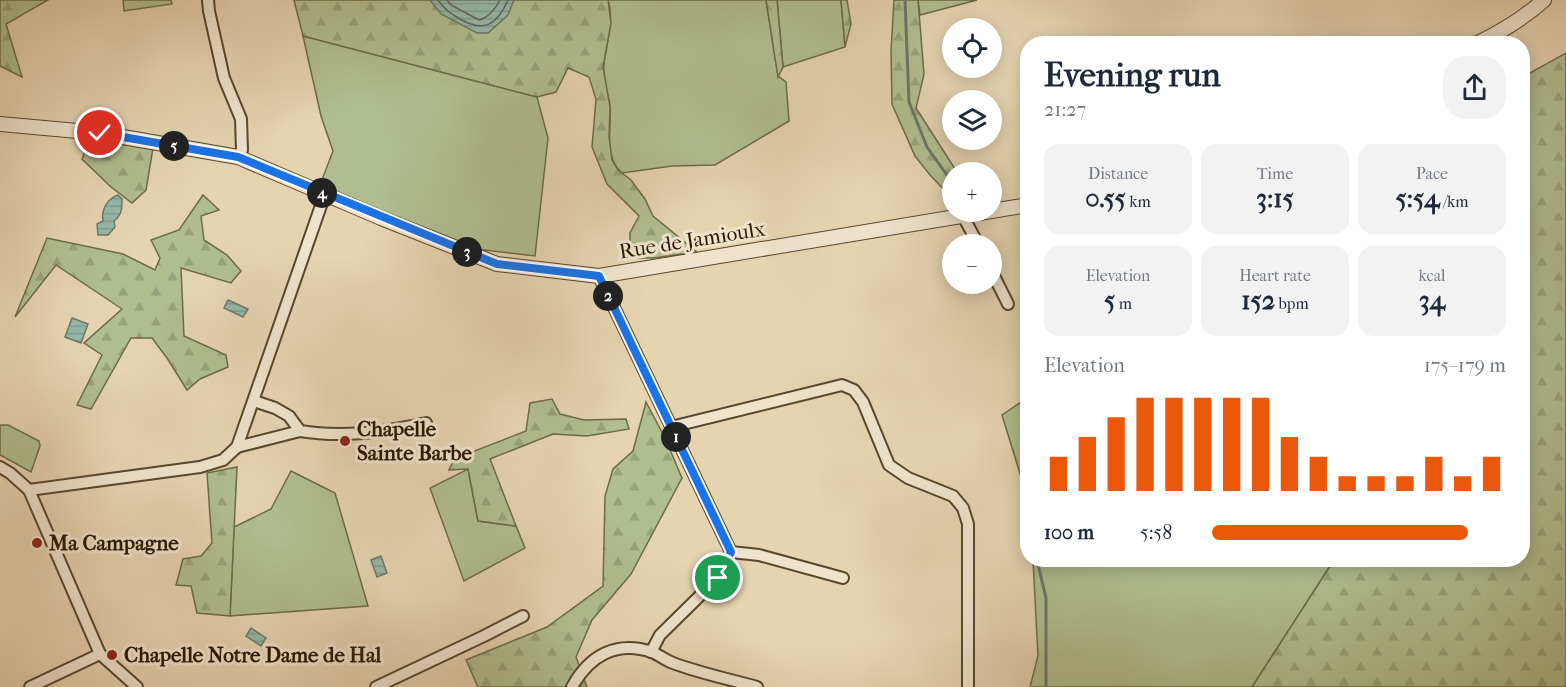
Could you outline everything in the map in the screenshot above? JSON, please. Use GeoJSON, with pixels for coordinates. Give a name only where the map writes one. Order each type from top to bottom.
{"type":"FeatureCollection","features":[{"type":"Feature","properties":{"kind":"street"},"geometry":{"type":"LineString","coordinates":[[208,0],[208,11],[224,78],[241,119],[242,150],[238,157]]}},
{"type":"Feature","properties":{"kind":"street"},"geometry":{"type":"LineString","coordinates":[[1491,36],[1532,11],[1544,0]]}},
{"type":"Feature","properties":{"kind":"street","name":"Rue de Jamioulx"},"geometry":{"type":"LineString","coordinates":[[0,124],[100,133],[238,157],[497,264],[599,276],[942,219]]}},
{"type":"Feature","properties":{"kind":"street"},"geometry":{"type":"LineString","coordinates":[[29,490],[200,467],[223,460],[237,447],[325,194]]}},
{"type":"Feature","properties":{"kind":"street","name":"Rue de Jamioulx"},"geometry":{"type":"LineString","coordinates":[[1002,209],[1020,206]]}},
{"type":"Feature","properties":{"kind":"street"},"geometry":{"type":"LineString","coordinates":[[599,276],[731,552]]}},
{"type":"Feature","properties":{"kind":"street"},"geometry":{"type":"LineString","coordinates":[[1002,292],[1008,304]]}},
{"type":"Feature","properties":{"kind":"street"},"geometry":{"type":"LineString","coordinates":[[671,427],[842,385],[854,390],[863,402],[889,465],[908,478],[953,496],[963,508],[968,524],[968,687]]}},
{"type":"Feature","properties":{"kind":"street"},"geometry":{"type":"LineString","coordinates":[[254,401],[275,408],[289,416],[300,431]]}},
{"type":"Feature","properties":{"kind":"street"},"geometry":{"type":"LineString","coordinates":[[237,447],[300,431],[324,435],[381,432],[426,423]]}},
{"type":"Feature","properties":{"kind":"street"},"geometry":{"type":"LineString","coordinates":[[0,467],[29,490],[100,654],[137,687]]}},
{"type":"Feature","properties":{"kind":"street"},"geometry":{"type":"LineString","coordinates":[[731,552],[759,555],[843,578]]}},
{"type":"Feature","properties":{"kind":"street"},"geometry":{"type":"LineString","coordinates":[[651,652],[660,635],[718,578],[731,552]]}},
{"type":"Feature","properties":{"kind":"street"},"geometry":{"type":"LineString","coordinates":[[376,687],[523,616]]}},
{"type":"Feature","properties":{"kind":"street"},"geometry":{"type":"LineString","coordinates":[[572,687],[586,666],[609,650],[633,649],[651,652],[672,663],[757,687]]}},
{"type":"Feature","properties":{"kind":"street"},"geometry":{"type":"LineString","coordinates":[[30,687],[100,654]]}},
{"type":"Feature","properties":{"kind":"green space"},"geometry":{"type":"Polygon","coordinates":[[[0,0],[48,0],[6,24],[22,77],[0,66],[0,0]]]}},
{"type":"Feature","properties":{"kind":"green space"},"geometry":{"type":"Polygon","coordinates":[[[123,0],[171,0],[172,4],[124,11],[123,0]]]}},
{"type":"Feature","properties":{"kind":"green space"},"geometry":{"type":"Polygon","coordinates":[[[294,0],[608,0],[611,23],[603,67],[610,107],[609,137],[612,160],[618,170],[631,180],[645,199],[653,216],[697,252],[654,258],[630,258],[630,233],[639,216],[607,184],[592,147],[596,99],[589,77],[568,68],[556,92],[537,97],[303,36],[294,0]]]}},
{"type":"Feature","properties":{"kind":"green space"},"geometry":{"type":"Polygon","coordinates":[[[608,0],[766,0],[778,76],[786,82],[789,121],[715,165],[672,166],[622,173],[612,159],[610,150],[610,106],[604,75],[611,16],[608,0]]]}},
{"type":"Feature","properties":{"kind":"green space"},"geometry":{"type":"Polygon","coordinates":[[[766,0],[777,0],[783,67],[778,77],[766,0]]]}},
{"type":"Feature","properties":{"kind":"green space"},"geometry":{"type":"Polygon","coordinates":[[[777,0],[841,0],[845,47],[783,67],[777,0]]]}},
{"type":"Feature","properties":{"kind":"green space"},"geometry":{"type":"Polygon","coordinates":[[[841,0],[847,0],[851,24],[845,47],[841,0]]]}},
{"type":"Feature","properties":{"kind":"green space"},"geometry":{"type":"Polygon","coordinates":[[[894,0],[918,0],[924,74],[916,108],[951,162],[942,162],[942,188],[915,156],[892,104],[891,51],[894,0]]]}},
{"type":"Feature","properties":{"kind":"green space"},"geometry":{"type":"Polygon","coordinates":[[[918,0],[977,0],[920,15],[918,0]]]}},
{"type":"Feature","properties":{"kind":"green space"},"geometry":{"type":"Polygon","coordinates":[[[303,36],[537,97],[548,138],[535,256],[475,249],[320,185],[333,151],[321,116],[303,36]]]}},
{"type":"Feature","properties":{"kind":"green space"},"geometry":{"type":"Polygon","coordinates":[[[1566,53],[1566,687],[1252,687],[1329,567],[1530,567],[1530,73],[1566,53]]]}},
{"type":"Feature","properties":{"kind":"green space"},"geometry":{"type":"Polygon","coordinates":[[[90,140],[153,148],[146,190],[132,203],[111,187],[82,159],[90,140]]]}},
{"type":"Feature","properties":{"kind":"green space"},"geometry":{"type":"Polygon","coordinates":[[[203,195],[219,210],[201,216],[204,240],[227,255],[241,271],[231,283],[181,268],[184,336],[226,355],[228,367],[200,379],[187,390],[152,338],[131,338],[91,409],[77,405],[102,355],[84,343],[122,309],[56,265],[15,317],[47,238],[123,254],[155,270],[160,258],[151,240],[179,230],[203,195]]]}},
{"type":"Feature","properties":{"kind":"green space"},"geometry":{"type":"Polygon","coordinates":[[[552,399],[560,414],[584,420],[626,419],[629,429],[587,436],[553,434],[490,459],[516,526],[478,521],[468,469],[449,470],[454,459],[526,431],[530,403],[552,399]]]}},
{"type":"Feature","properties":{"kind":"green space"},"geometry":{"type":"Polygon","coordinates":[[[646,402],[682,478],[631,574],[592,620],[576,657],[587,687],[478,687],[466,660],[547,627],[603,586],[605,496],[613,469],[633,451],[646,402]]]}},
{"type":"Feature","properties":{"kind":"green space"},"geometry":{"type":"Polygon","coordinates":[[[1020,403],[1020,473],[1002,415],[1020,403]]]}},
{"type":"Feature","properties":{"kind":"green space"},"geometry":{"type":"Polygon","coordinates":[[[0,425],[8,425],[39,441],[40,446],[31,472],[0,455],[0,425]]]}},
{"type":"Feature","properties":{"kind":"green space"},"geometry":{"type":"Polygon","coordinates":[[[237,467],[230,616],[197,613],[191,586],[176,585],[183,559],[201,556],[212,543],[207,473],[237,467]]]}},
{"type":"Feature","properties":{"kind":"green space"},"geometry":{"type":"Polygon","coordinates":[[[468,469],[478,521],[516,526],[525,548],[464,581],[430,488],[468,469]]]}},
{"type":"Feature","properties":{"kind":"green space"},"geometry":{"type":"Polygon","coordinates":[[[291,471],[335,493],[368,606],[230,616],[234,527],[271,509],[291,471]]]}},
{"type":"Feature","properties":{"kind":"green space"},"geometry":{"type":"Polygon","coordinates":[[[1033,567],[1329,567],[1252,687],[1030,687],[1038,656],[1033,567]]]}},
{"type":"Feature","properties":{"kind":"water"},"geometry":{"type":"Polygon","coordinates":[[[430,0],[514,0],[508,15],[488,33],[477,33],[441,14],[430,0]]]}},
{"type":"Feature","properties":{"kind":"water"},"geometry":{"type":"Polygon","coordinates":[[[118,195],[122,199],[122,205],[120,214],[114,221],[115,227],[108,235],[98,235],[97,224],[103,221],[106,205],[118,195]]]}},
{"type":"Feature","properties":{"kind":"water"},"geometry":{"type":"Polygon","coordinates":[[[228,300],[248,309],[243,317],[224,308],[228,300]]]}},
{"type":"Feature","properties":{"kind":"water"},"geometry":{"type":"Polygon","coordinates":[[[72,318],[88,324],[81,343],[65,337],[72,318]]]}},
{"type":"Feature","properties":{"kind":"water"},"geometry":{"type":"Polygon","coordinates":[[[381,556],[387,573],[377,577],[371,560],[381,556]]]}},
{"type":"Feature","properties":{"kind":"water"},"geometry":{"type":"Polygon","coordinates":[[[251,628],[266,638],[261,646],[246,636],[251,628]]]}},
{"type":"Feature","properties":{"kind":"waterway"},"geometry":{"type":"LineString","coordinates":[[905,0],[909,102],[927,147],[942,168]]}},
{"type":"Feature","properties":{"kind":"waterway"},"geometry":{"type":"LineString","coordinates":[[1039,567],[1046,598],[1046,687]]}},
{"type":"Feature","properties":{"kind":"place","name":"Chapelle Sainte Barbe"},"geometry":{"type":"Point","coordinates":[345,441]}},
{"type":"Feature","properties":{"kind":"place","name":"Ma Campagne"},"geometry":{"type":"Point","coordinates":[37,543]}},
{"type":"Feature","properties":{"kind":"place","name":"Chapelle Notre Dame de Hal"},"geometry":{"type":"Point","coordinates":[112,655]}},
{"type":"Feature","properties":{"kind":"route"},"geometry":{"type":"LineString","coordinates":[[100,133],[238,157],[497,264],[599,276],[731,552],[718,578]]}}]}
